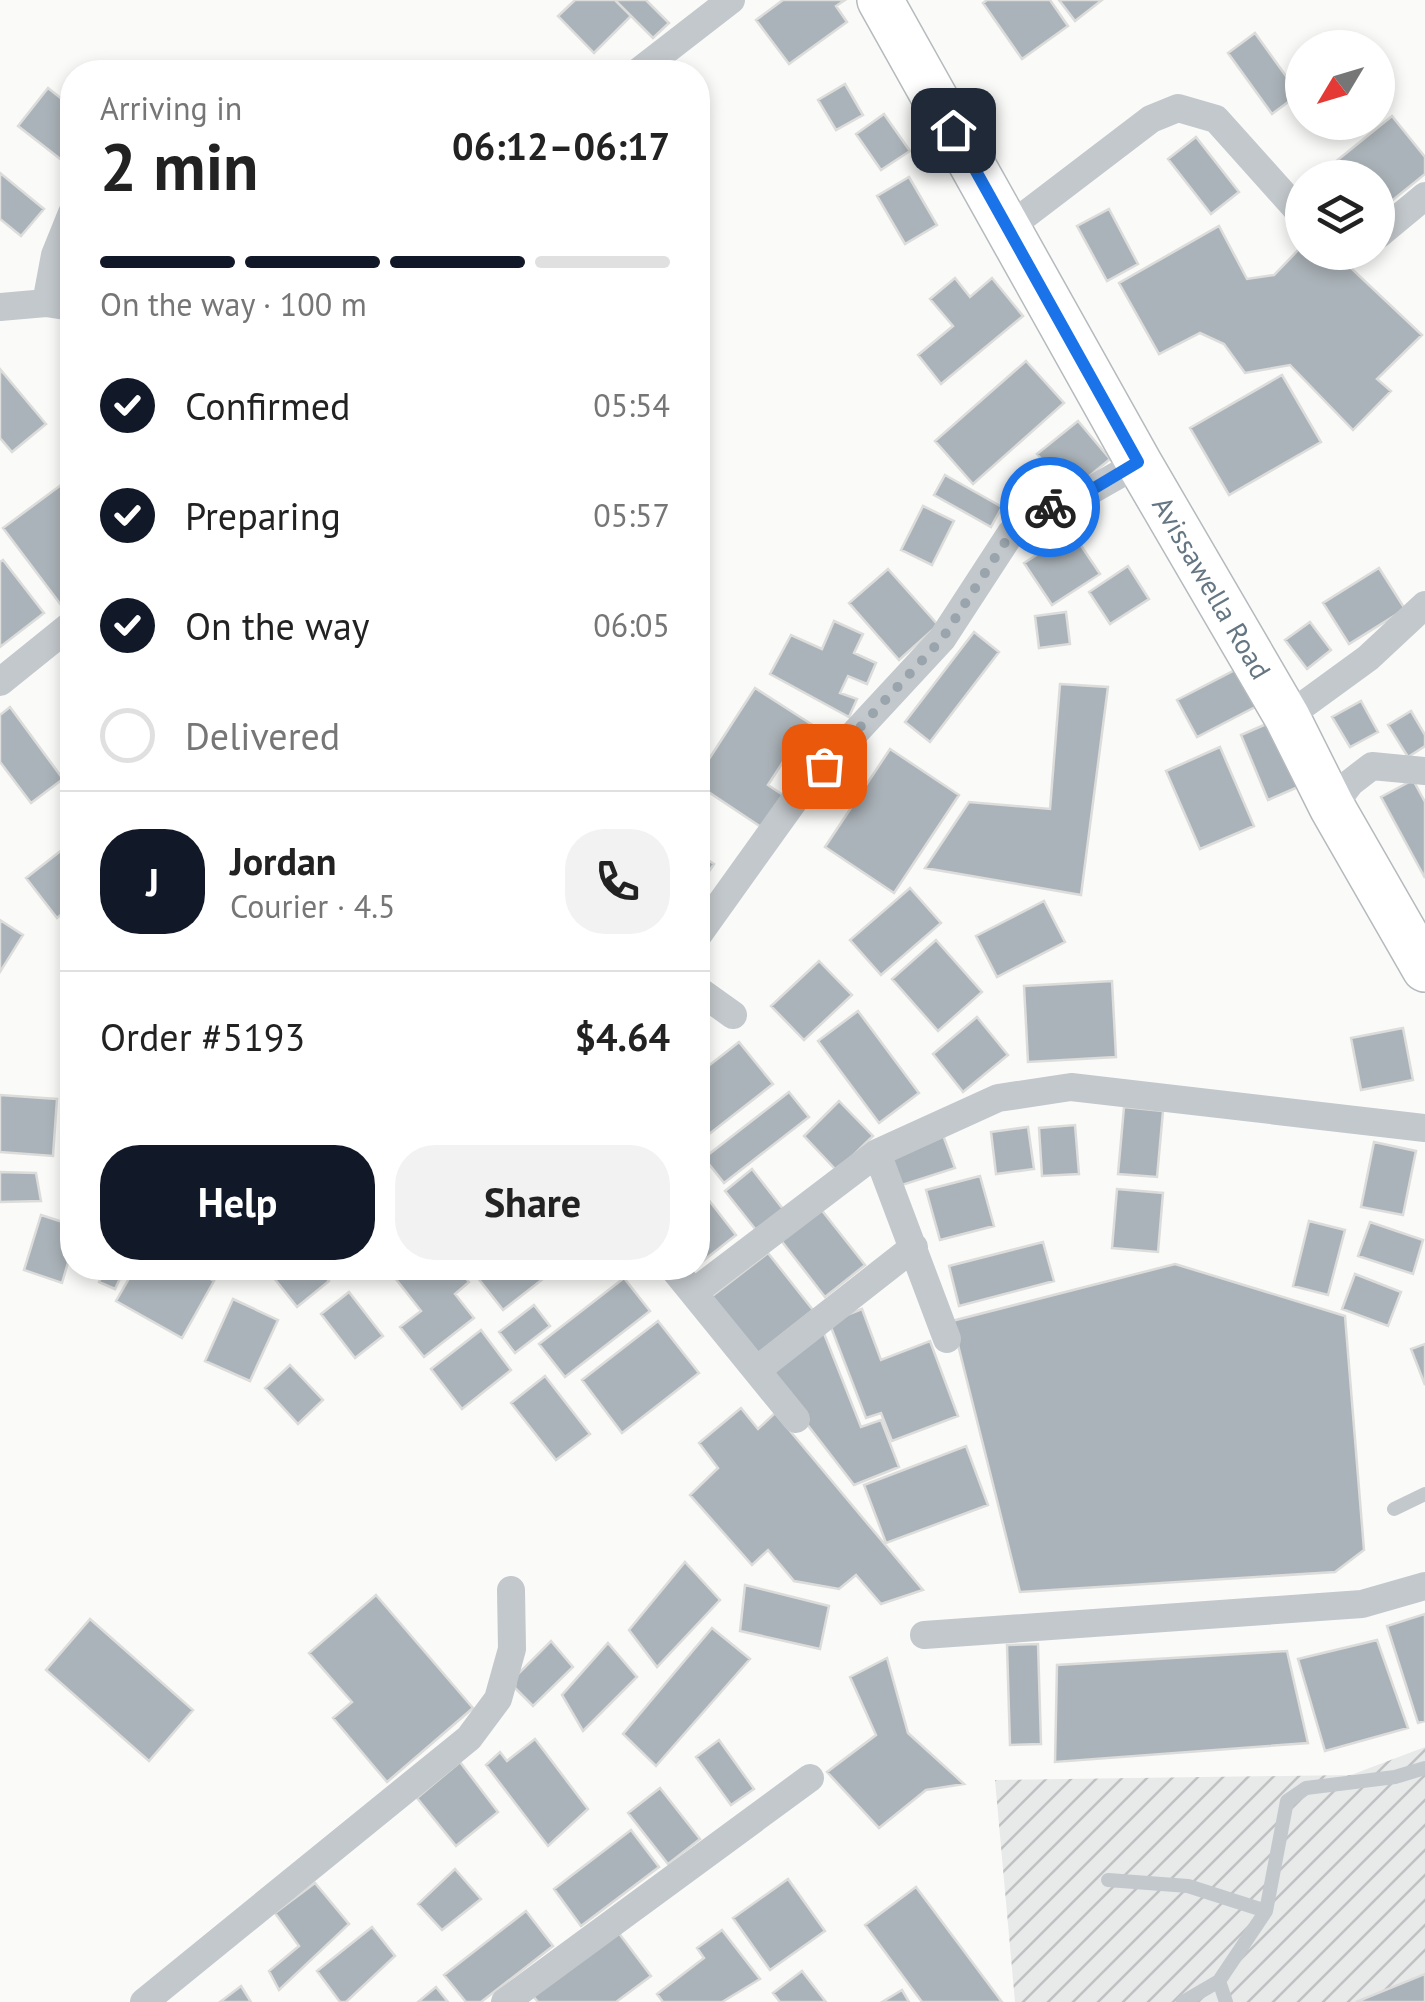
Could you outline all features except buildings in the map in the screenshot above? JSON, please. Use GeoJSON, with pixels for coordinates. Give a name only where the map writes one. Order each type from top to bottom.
{"type":"FeatureCollection","features":[{"type":"Feature","properties":{"kind":"main road","name":"Avissawella Road"},"geometry":{"type":"LineString","coordinates":[[880,0],[1138,462],[1287,717],[1332,807],[1425,969]]}},
{"type":"Feature","properties":{"kind":"street"},"geometry":{"type":"LineString","coordinates":[[654,60],[731,0]]}},
{"type":"Feature","properties":{"kind":"street"},"geometry":{"type":"LineString","coordinates":[[1008,228],[1151,119],[1178,108],[1216,119],[1285,196]]}},
{"type":"Feature","properties":{"kind":"street"},"geometry":{"type":"LineString","coordinates":[[1395,222],[1425,196]]}},
{"type":"Feature","properties":{"kind":"street"},"geometry":{"type":"LineString","coordinates":[[0,307],[59,305],[54,255],[60,241]]}},
{"type":"Feature","properties":{"kind":"street"},"geometry":{"type":"LineString","coordinates":[[710,918],[800,791],[942,639],[1023,520],[1034,512],[1081,496],[1138,462]]}},
{"type":"Feature","properties":{"kind":"street"},"geometry":{"type":"LineString","coordinates":[[1287,717],[1368,658],[1425,605]]}},
{"type":"Feature","properties":{"kind":"street"},"geometry":{"type":"LineString","coordinates":[[0,682],[60,634]]}},
{"type":"Feature","properties":{"kind":"street"},"geometry":{"type":"LineString","coordinates":[[1332,807],[1350,783],[1372,766],[1425,771]]}},
{"type":"Feature","properties":{"kind":"street"},"geometry":{"type":"LineString","coordinates":[[710,999],[733,1015]]}},
{"type":"Feature","properties":{"kind":"street"},"geometry":{"type":"LineString","coordinates":[[710,1280],[877,1153],[998,1098],[1071,1087],[1425,1128]]}},
{"type":"Feature","properties":{"kind":"street"},"geometry":{"type":"LineString","coordinates":[[877,1153],[947,1339]]}},
{"type":"Feature","properties":{"kind":"street"},"geometry":{"type":"LineString","coordinates":[[757,1370],[914,1247]]}},
{"type":"Feature","properties":{"kind":"street"},"geometry":{"type":"LineString","coordinates":[[684,1280],[796,1420]]}},
{"type":"Feature","properties":{"kind":"street"},"geometry":{"type":"LineString","coordinates":[[694,1292],[710,1280]]}},
{"type":"Feature","properties":{"kind":"street"},"geometry":{"type":"LineString","coordinates":[[924,1635],[1362,1604],[1425,1586]]}},
{"type":"Feature","properties":{"kind":"street"},"geometry":{"type":"LineString","coordinates":[[144,2002],[469,1738],[498,1699],[512,1649],[511,1590]]}},
{"type":"Feature","properties":{"kind":"street"},"geometry":{"type":"LineString","coordinates":[[505,2002],[810,1778]]}},
{"type":"Feature","properties":{"kind":"lane"},"geometry":{"type":"LineString","coordinates":[[1394,1509],[1425,1494]]}},
{"type":"Feature","properties":{"kind":"lane"},"geometry":{"type":"LineString","coordinates":[[1183,2002],[1219,1981],[1266,1912],[1287,1801],[1306,1788],[1395,1777],[1425,1768]]}},
{"type":"Feature","properties":{"kind":"lane"},"geometry":{"type":"LineString","coordinates":[[1108,1880],[1188,1886],[1266,1912]]}},
{"type":"Feature","properties":{"kind":"lane"},"geometry":{"type":"LineString","coordinates":[[1219,1981],[1226,2002]]}},
{"type":"Feature","properties":{"kind":"shaded area"},"geometry":{"type":"Polygon","coordinates":[[[1425,1747],[1425,2002],[1015,2002],[995,1780],[1351,1775],[1425,1747]]]}},
{"type":"Feature","properties":{"kind":"way so far"},"geometry":{"type":"LineString","coordinates":[[824,766],[942,639],[1011,533],[1034,512],[1050,507]]}},
{"type":"Feature","properties":{"kind":"route"},"geometry":{"type":"LineString","coordinates":[[953,130],[1138,462],[1081,496],[1050,507]]}}]}
